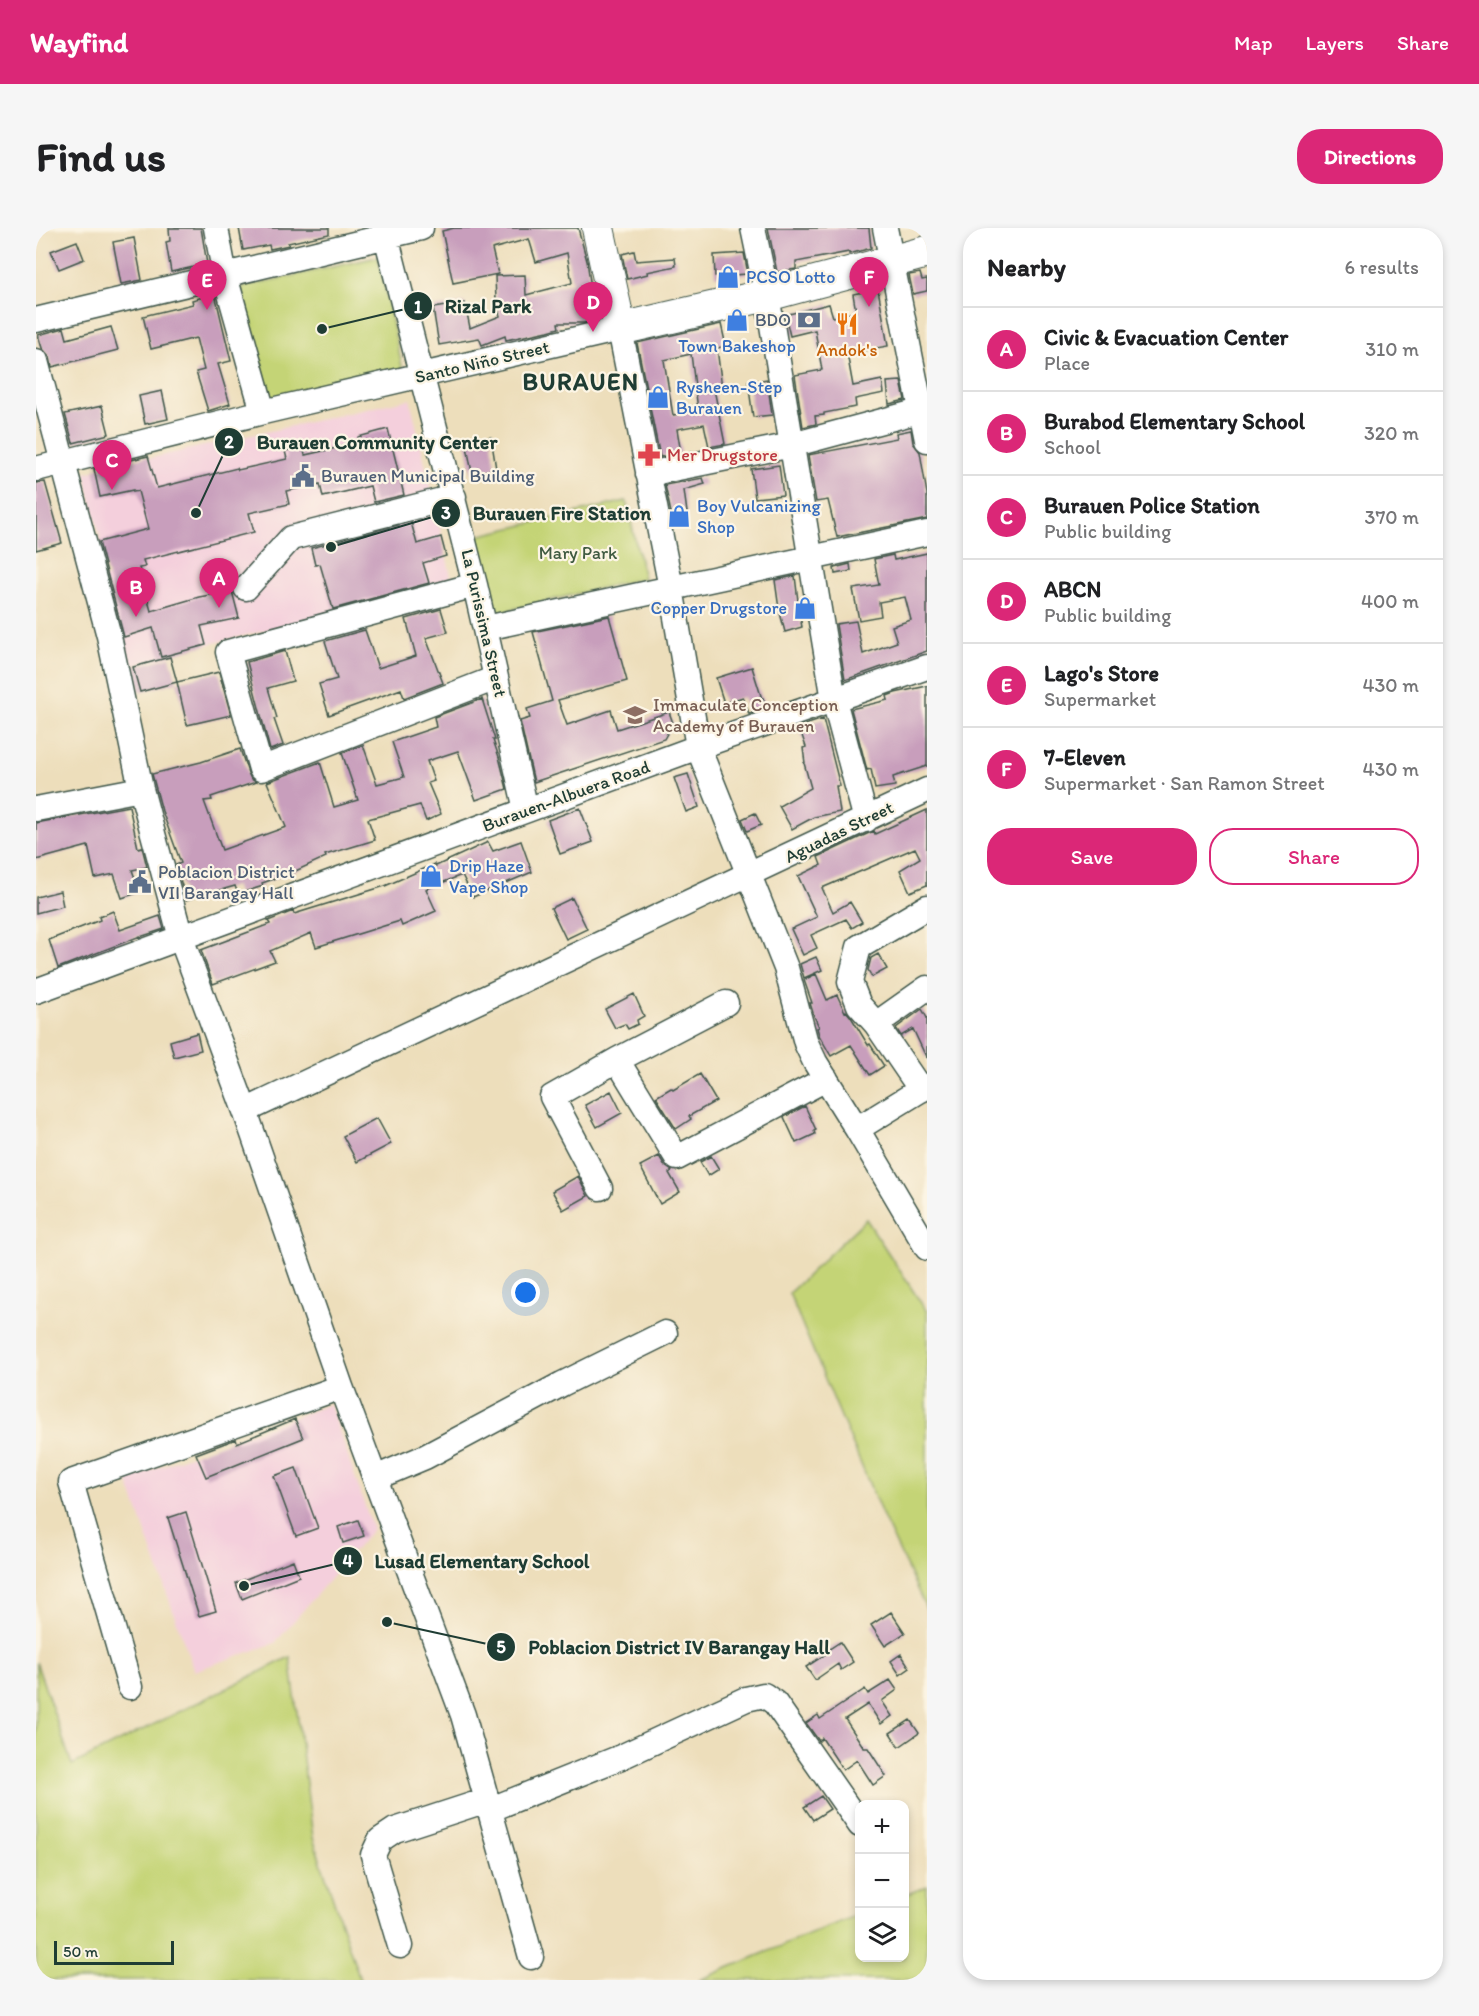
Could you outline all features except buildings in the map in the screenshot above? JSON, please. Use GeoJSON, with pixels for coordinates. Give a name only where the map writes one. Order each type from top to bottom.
{"type":"FeatureCollection","features":[{"type":"Feature","properties":{"kind":"main road"},"geometry":{"type":"LineString","coordinates":[[597,228],[620,329]]}},
{"type":"Feature","properties":{"kind":"main road","name":"Santo Niño Street"},"geometry":{"type":"LineString","coordinates":[[620,329],[767,295],[927,252]]}},
{"type":"Feature","properties":{"kind":"street"},"geometry":{"type":"LineString","coordinates":[[216,228],[225,276],[263,412]]}},
{"type":"Feature","properties":{"kind":"street"},"geometry":{"type":"LineString","coordinates":[[36,320],[225,276],[385,232],[421,228]]}},
{"type":"Feature","properties":{"kind":"street"},"geometry":{"type":"LineString","coordinates":[[753,228],[767,295],[834,700],[866,820]]}},
{"type":"Feature","properties":{"kind":"street"},"geometry":{"type":"LineString","coordinates":[[885,228],[924,410],[927,440]]}},
{"type":"Feature","properties":{"kind":"street","name":"La Purissima Street"},"geometry":{"type":"LineString","coordinates":[[385,232],[476,585],[526,810]]}},
{"type":"Feature","properties":{"kind":"street"},"geometry":{"type":"LineString","coordinates":[[620,329],[698,747],[786,968],[806,1043],[927,1248]]}},
{"type":"Feature","properties":{"kind":"street","name":"Santo Niño Street"},"geometry":{"type":"LineString","coordinates":[[36,469],[263,412],[620,329]]}},
{"type":"Feature","properties":{"kind":"street"},"geometry":{"type":"LineString","coordinates":[[36,361],[109,636],[141,789],[181,938],[245,1111],[341,1387],[463,1714],[531,1957]]}},
{"type":"Feature","properties":{"kind":"street"},"geometry":{"type":"LineString","coordinates":[[648,474],[792,445],[924,410]]}},
{"type":"Feature","properties":{"kind":"street"},"geometry":{"type":"LineString","coordinates":[[246,588],[291,538],[454,497]]}},
{"type":"Feature","properties":{"kind":"street"},"geometry":{"type":"LineString","coordinates":[[486,628],[927,533]]}},
{"type":"Feature","properties":{"kind":"street"},"geometry":{"type":"LineString","coordinates":[[476,585],[228,652],[261,769],[496,678]]}},
{"type":"Feature","properties":{"kind":"street","name":"Burauen-Albuera Road"},"geometry":{"type":"LineString","coordinates":[[36,988],[181,938],[698,747],[927,667]]}},
{"type":"Feature","properties":{"kind":"street"},"geometry":{"type":"LineString","coordinates":[[36,809],[141,789]]}},
{"type":"Feature","properties":{"kind":"street","name":"Aguadas Street"},"geometry":{"type":"LineString","coordinates":[[245,1111],[927,790]]}},
{"type":"Feature","properties":{"kind":"street"},"geometry":{"type":"LineString","coordinates":[[857,1129],[924,1088],[859,1005],[850,982],[859,947],[927,907]]}},
{"type":"Feature","properties":{"kind":"street"},"geometry":{"type":"LineString","coordinates":[[876,1024],[927,988]]}},
{"type":"Feature","properties":{"kind":"street"},"geometry":{"type":"LineString","coordinates":[[600,1188],[552,1097],[726,1003]]}},
{"type":"Feature","properties":{"kind":"street"},"geometry":{"type":"LineString","coordinates":[[617,1060],[677,1158],[826,1079]]}},
{"type":"Feature","properties":{"kind":"street"},"geometry":{"type":"LineString","coordinates":[[375,1478],[425,1457],[562,1384],[666,1333]]}},
{"type":"Feature","properties":{"kind":"street"},"geometry":{"type":"LineString","coordinates":[[130,1687],[71,1482],[341,1387]]}},
{"type":"Feature","properties":{"kind":"street"},"geometry":{"type":"LineString","coordinates":[[400,1946],[373,1855],[380,1839],[395,1830],[488,1805],[621,1757],[746,1698],[764,1695],[775,1703],[855,1818]]}},
{"type":"Feature","properties":{"kind":"shaded area"},"geometry":{"type":"Polygon","coordinates":[[[410,399],[453,585],[169,654],[169,656],[125,667],[103,578],[109,577],[85,473],[410,399]]]}},
{"type":"Feature","properties":{"kind":"shaded area"},"geometry":{"type":"Polygon","coordinates":[[[330,1404],[373,1529],[275,1643],[194,1671],[127,1479],[330,1404]]]}},
{"type":"Feature","properties":{"kind":"green space"},"geometry":{"type":"Polygon","coordinates":[[[378,257],[403,371],[266,400],[241,287],[378,257]]]}},
{"type":"Feature","properties":{"kind":"green space","name":"Mary Park"},"geometry":{"type":"Polygon","coordinates":[[[626,501],[644,578],[496,613],[477,536],[626,501]]]}},
{"type":"Feature","properties":{"kind":"green space"},"geometry":{"type":"Polygon","coordinates":[[[866,1219],[927,1312],[927,1610],[884,1519],[789,1293],[866,1219]]]}},
{"type":"Feature","properties":{"kind":"green space"},"geometry":{"type":"Polygon","coordinates":[[[290,1657],[313,1838],[360,1980],[36,1980],[36,1662],[72,1765],[290,1657]]]}},
{"type":"Feature","properties":{"kind":"green space"},"geometry":{"type":"Polygon","coordinates":[[[927,1886],[927,1980],[699,1980],[855,1916],[855,1962],[909,1962],[909,1893],[927,1886]]]}},
{"type":"Feature","properties":{"kind":"place","name":"PCSO Lotto"},"geometry":{"type":"Point","coordinates":[728,277]}},
{"type":"Feature","properties":{"kind":"place","name":"7-Eleven"},"geometry":{"type":"Point","coordinates":[869,307]}},
{"type":"Feature","properties":{"kind":"place","name":"Lago's Store"},"geometry":{"type":"Point","coordinates":[207,310]}},
{"type":"Feature","properties":{"kind":"place","name":"Town Bakeshop"},"geometry":{"type":"Point","coordinates":[737,320]}},
{"type":"Feature","properties":{"kind":"place","name":"BDO"},"geometry":{"type":"Point","coordinates":[809,320]}},
{"type":"Feature","properties":{"kind":"place","name":"Andok's"},"geometry":{"type":"Point","coordinates":[847,324]}},
{"type":"Feature","properties":{"kind":"place","name":"Rizal Park"},"geometry":{"type":"Point","coordinates":[322,329]}},
{"type":"Feature","properties":{"kind":"place","name":"ABCN"},"geometry":{"type":"Point","coordinates":[593,332]}},
{"type":"Feature","properties":{"kind":"place","name":"Rysheen-Step Burauen"},"geometry":{"type":"Point","coordinates":[658,397]}},
{"type":"Feature","properties":{"kind":"place","name":"Mer Drugstore"},"geometry":{"type":"Point","coordinates":[649,455]}},
{"type":"Feature","properties":{"kind":"place","name":"Burauen Municipal Building"},"geometry":{"type":"Point","coordinates":[303,476]}},
{"type":"Feature","properties":{"kind":"place","name":"Burauen Police Station"},"geometry":{"type":"Point","coordinates":[112,490]}},
{"type":"Feature","properties":{"kind":"place","name":"Burauen Community Center"},"geometry":{"type":"Point","coordinates":[196,513]}},
{"type":"Feature","properties":{"kind":"place","name":"Boy Vulcanizing Shop"},"geometry":{"type":"Point","coordinates":[679,516]}},
{"type":"Feature","properties":{"kind":"place","name":"Burauen Fire Station"},"geometry":{"type":"Point","coordinates":[331,547]}},
{"type":"Feature","properties":{"kind":"place","name":"Civic & Evacuation Center"},"geometry":{"type":"Point","coordinates":[219,608]}},
{"type":"Feature","properties":{"kind":"place","name":"Copper Drugstore"},"geometry":{"type":"Point","coordinates":[805,608]}},
{"type":"Feature","properties":{"kind":"place","name":"Burabod Elementary School"},"geometry":{"type":"Point","coordinates":[136,617]}},
{"type":"Feature","properties":{"kind":"place","name":"Immaculate Conception Academy of Burauen"},"geometry":{"type":"Point","coordinates":[635,715]}},
{"type":"Feature","properties":{"kind":"place","name":"Drip Haze Vape Shop"},"geometry":{"type":"Point","coordinates":[431,876]}},
{"type":"Feature","properties":{"kind":"place","name":"Poblacion District VII Barangay Hall"},"geometry":{"type":"Point","coordinates":[140,882]}},
{"type":"Feature","properties":{"kind":"place","name":"Lusad Elementary School"},"geometry":{"type":"Point","coordinates":[244,1586]}},
{"type":"Feature","properties":{"kind":"place","name":"Poblacion District IV Barangay Hall"},"geometry":{"type":"Point","coordinates":[387,1622]}},
{"type":"Feature","properties":{"kind":"district","name":"BURAUEN"},"geometry":{"type":"Point","coordinates":[581,381]}}]}
